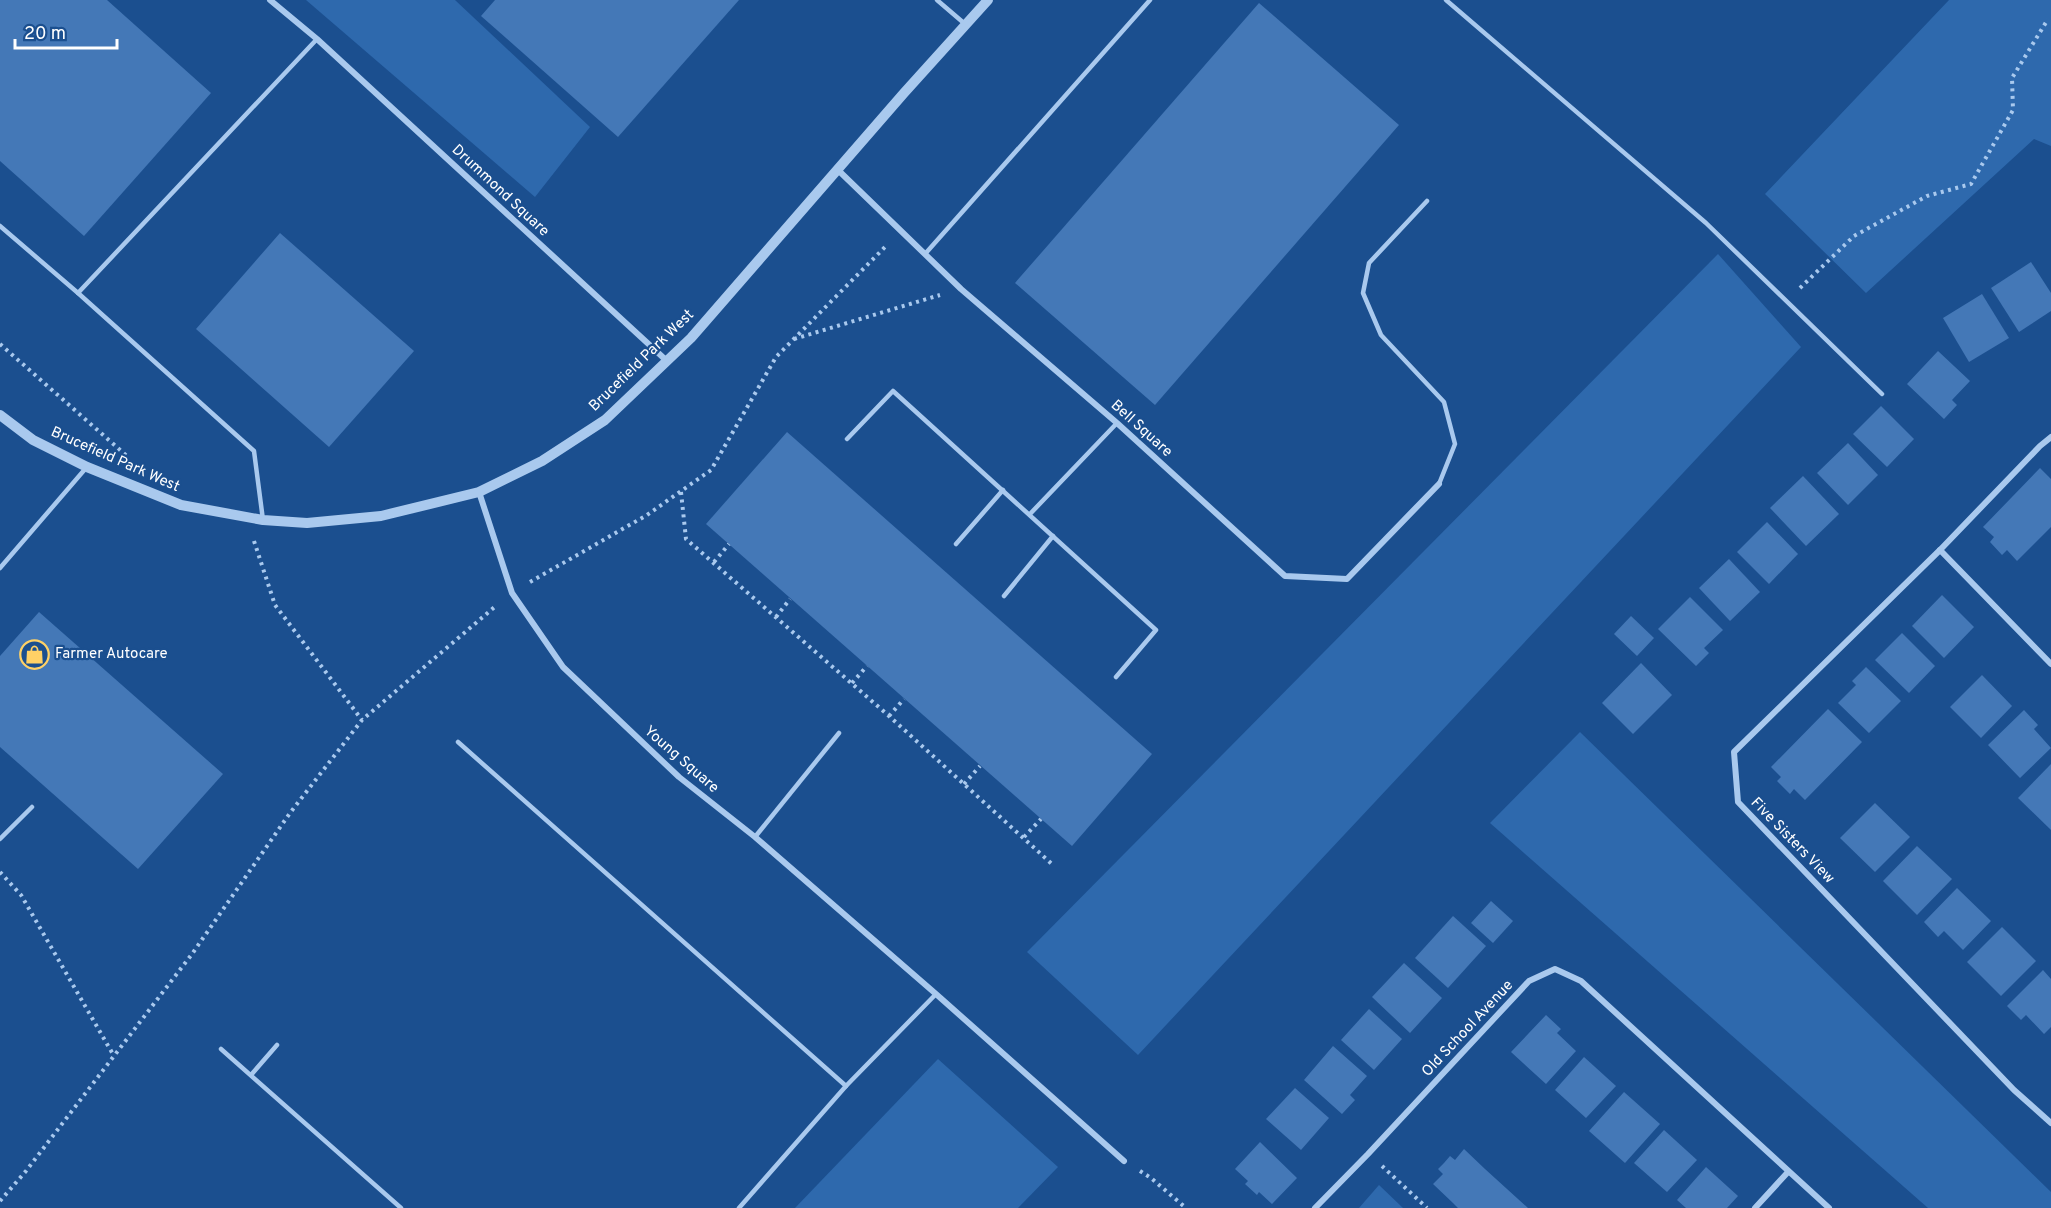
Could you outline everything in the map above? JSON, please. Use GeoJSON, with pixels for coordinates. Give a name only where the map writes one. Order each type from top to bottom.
{"type":"FeatureCollection","features":[{"type":"Feature","properties":{"kind":"street","name":"Drummond Square"},"geometry":{"type":"LineString","coordinates":[[270,0],[317,39],[667,361]]}},
{"type":"Feature","properties":{"kind":"street","name":"Brucefield Park West"},"geometry":{"type":"LineString","coordinates":[[0,416],[33,440],[87,467],[181,505],[263,520],[307,523],[381,516],[479,492],[542,461],[605,420],[691,338],[988,0]]}},
{"type":"Feature","properties":{"kind":"street","name":"Bell Square"},"geometry":{"type":"LineString","coordinates":[[838,170],[962,289],[1117,423],[1285,576],[1347,579],[1439,484]]}},
{"type":"Feature","properties":{"kind":"street","name":"Five Sisters View"},"geometry":{"type":"LineString","coordinates":[[2051,437],[1940,550],[1734,752],[1738,802],[2013,1090],[2051,1123]]}},
{"type":"Feature","properties":{"kind":"street","name":"Young Square"},"geometry":{"type":"LineString","coordinates":[[479,492],[512,592],[563,667],[679,777],[755,837],[1124,1161]]}},
{"type":"Feature","properties":{"kind":"street"},"geometry":{"type":"LineString","coordinates":[[1940,550],[2051,664]]}},
{"type":"Feature","properties":{"kind":"street","name":"Old School Avenue"},"geometry":{"type":"LineString","coordinates":[[1315,1208],[1529,981],[1555,969],[1581,981],[1829,1208]]}},
{"type":"Feature","properties":{"kind":"street"},"geometry":{"type":"LineString","coordinates":[[1755,1208],[1788,1172]]}},
{"type":"Feature","properties":{"kind":"lane"},"geometry":{"type":"LineString","coordinates":[[936,0],[965,24]]}},
{"type":"Feature","properties":{"kind":"lane"},"geometry":{"type":"LineString","coordinates":[[925,254],[1150,0]]}},
{"type":"Feature","properties":{"kind":"lane"},"geometry":{"type":"LineString","coordinates":[[1446,0],[1706,223],[1882,394]]}},
{"type":"Feature","properties":{"kind":"lane"},"geometry":{"type":"LineString","coordinates":[[78,293],[317,39]]}},
{"type":"Feature","properties":{"kind":"lane"},"geometry":{"type":"LineString","coordinates":[[1427,201],[1369,263],[1363,293],[1381,335],[1444,402],[1455,444],[1439,484]]}},
{"type":"Feature","properties":{"kind":"lane"},"geometry":{"type":"LineString","coordinates":[[0,226],[254,451],[263,520]]}},
{"type":"Feature","properties":{"kind":"lane"},"geometry":{"type":"LineString","coordinates":[[847,439],[893,392],[1156,630],[1116,677]]}},
{"type":"Feature","properties":{"kind":"lane"},"geometry":{"type":"LineString","coordinates":[[1030,514],[1117,423]]}},
{"type":"Feature","properties":{"kind":"lane"},"geometry":{"type":"LineString","coordinates":[[0,568],[87,467]]}},
{"type":"Feature","properties":{"kind":"lane"},"geometry":{"type":"LineString","coordinates":[[956,544],[1003,490]]}},
{"type":"Feature","properties":{"kind":"lane"},"geometry":{"type":"LineString","coordinates":[[1004,596],[1053,536]]}},
{"type":"Feature","properties":{"kind":"lane"},"geometry":{"type":"LineString","coordinates":[[755,837],[839,733]]}},
{"type":"Feature","properties":{"kind":"lane"},"geometry":{"type":"LineString","coordinates":[[458,742],[846,1086]]}},
{"type":"Feature","properties":{"kind":"lane"},"geometry":{"type":"LineString","coordinates":[[0,838],[32,807]]}},
{"type":"Feature","properties":{"kind":"lane"},"geometry":{"type":"LineString","coordinates":[[739,1208],[846,1086],[936,994]]}},
{"type":"Feature","properties":{"kind":"lane"},"geometry":{"type":"LineString","coordinates":[[250,1075],[277,1045]]}},
{"type":"Feature","properties":{"kind":"lane"},"geometry":{"type":"LineString","coordinates":[[221,1049],[401,1208]]}},
{"type":"Feature","properties":{"kind":"path"},"geometry":{"type":"LineString","coordinates":[[1786,301],[1854,236],[1927,196],[1971,184],[2013,110],[2012,78],[2048,19]]}},
{"type":"Feature","properties":{"kind":"path"},"geometry":{"type":"LineString","coordinates":[[0,1200],[26,1171],[192,954],[290,813],[362,720],[512,592],[647,515],[711,470],[776,357],[902,231]]}},
{"type":"Feature","properties":{"kind":"path"},"geometry":{"type":"LineString","coordinates":[[794,339],[962,289]]}},
{"type":"Feature","properties":{"kind":"path"},"geometry":{"type":"LineString","coordinates":[[0,344],[134,465]]}},
{"type":"Feature","properties":{"kind":"path"},"geometry":{"type":"LineString","coordinates":[[681,492],[686,539],[852,683],[1053,865]]}},
{"type":"Feature","properties":{"kind":"path"},"geometry":{"type":"LineString","coordinates":[[245,516],[275,605],[362,720]]}},
{"type":"Feature","properties":{"kind":"path"},"geometry":{"type":"LineString","coordinates":[[714,562],[729,544]]}},
{"type":"Feature","properties":{"kind":"path"},"geometry":{"type":"LineString","coordinates":[[776,617],[790,598]]}},
{"type":"Feature","properties":{"kind":"path"},"geometry":{"type":"LineString","coordinates":[[852,683],[867,666]]}},
{"type":"Feature","properties":{"kind":"path"},"geometry":{"type":"LineString","coordinates":[[889,716],[904,699]]}},
{"type":"Feature","properties":{"kind":"path"},"geometry":{"type":"LineString","coordinates":[[964,784],[980,766]]}},
{"type":"Feature","properties":{"kind":"path"},"geometry":{"type":"LineString","coordinates":[[1024,837],[1041,819]]}},
{"type":"Feature","properties":{"kind":"path"},"geometry":{"type":"LineString","coordinates":[[0,872],[21,895],[114,1056]]}},
{"type":"Feature","properties":{"kind":"path"},"geometry":{"type":"LineString","coordinates":[[1368,1154],[1427,1208]]}},
{"type":"Feature","properties":{"kind":"path"},"geometry":{"type":"LineString","coordinates":[[1124,1161],[1150,1178],[1186,1208]]}},
{"type":"Feature","properties":{"kind":"shaded area"},"geometry":{"type":"Polygon","coordinates":[[[306,0],[455,0],[590,127],[535,197],[306,0]]]}},
{"type":"Feature","properties":{"kind":"shaded area"},"geometry":{"type":"Polygon","coordinates":[[[1949,0],[2051,0],[2051,146],[2034,139],[1866,293],[1765,194],[1949,0]]]}},
{"type":"Feature","properties":{"kind":"shaded area"},"geometry":{"type":"Polygon","coordinates":[[[1718,254],[1801,347],[1138,1055],[1027,952],[1718,254]]]}},
{"type":"Feature","properties":{"kind":"shaded area"},"geometry":{"type":"Polygon","coordinates":[[[1580,732],[2051,1192],[2051,1208],[1928,1208],[1490,823],[1580,732]]]}},
{"type":"Feature","properties":{"kind":"shaded area"},"geometry":{"type":"Polygon","coordinates":[[[938,1059],[1058,1167],[1018,1208],[795,1208],[938,1059]]]}},
{"type":"Feature","properties":{"kind":"shaded area"},"geometry":{"type":"Polygon","coordinates":[[[1379,1185],[1403,1208],[1359,1208],[1379,1185]]]}},
{"type":"Feature","properties":{"kind":"building"},"geometry":{"type":"Polygon","coordinates":[[[0,0],[107,0],[211,93],[84,236],[0,161],[0,0]]]}},
{"type":"Feature","properties":{"kind":"building"},"geometry":{"type":"Polygon","coordinates":[[[495,0],[739,0],[618,137],[481,16],[495,0]]]}},
{"type":"Feature","properties":{"kind":"building"},"geometry":{"type":"Polygon","coordinates":[[[1259,3],[1399,125],[1155,405],[1015,283],[1259,3]]]}},
{"type":"Feature","properties":{"kind":"building"},"geometry":{"type":"Polygon","coordinates":[[[280,233],[414,351],[329,447],[196,329],[280,233]]]}},
{"type":"Feature","properties":{"kind":"building"},"geometry":{"type":"Polygon","coordinates":[[[2031,262],[2051,293],[2051,311],[2019,332],[1991,288],[2031,262]]]}},
{"type":"Feature","properties":{"kind":"building"},"geometry":{"type":"Polygon","coordinates":[[[1982,294],[2009,338],[1969,362],[1943,318],[1982,294]]]}},
{"type":"Feature","properties":{"kind":"building"},"geometry":{"type":"Polygon","coordinates":[[[1938,351],[1970,381],[1952,400],[1957,405],[1944,419],[1907,384],[1938,351]]]}},
{"type":"Feature","properties":{"kind":"building"},"geometry":{"type":"Polygon","coordinates":[[[1881,406],[1914,439],[1887,467],[1853,434],[1881,406]]]}},
{"type":"Feature","properties":{"kind":"building"},"geometry":{"type":"Polygon","coordinates":[[[787,432],[1152,754],[1072,846],[706,524],[787,432]]]}},
{"type":"Feature","properties":{"kind":"building"},"geometry":{"type":"Polygon","coordinates":[[[1848,443],[1878,475],[1848,505],[1817,473],[1848,443]]]}},
{"type":"Feature","properties":{"kind":"building"},"geometry":{"type":"Polygon","coordinates":[[[2040,468],[2051,479],[2051,527],[2017,561],[2007,550],[2002,555],[1990,542],[1994,537],[1983,527],[2040,468]]]}},
{"type":"Feature","properties":{"kind":"building"},"geometry":{"type":"Polygon","coordinates":[[[1803,476],[1839,514],[1806,546],[1770,508],[1803,476]]]}},
{"type":"Feature","properties":{"kind":"building"},"geometry":{"type":"Polygon","coordinates":[[[1767,522],[1798,554],[1769,584],[1737,552],[1767,522]]]}},
{"type":"Feature","properties":{"kind":"building"},"geometry":{"type":"Polygon","coordinates":[[[1729,559],[1760,592],[1730,621],[1699,588],[1729,559]]]}},
{"type":"Feature","properties":{"kind":"building"},"geometry":{"type":"Polygon","coordinates":[[[1942,595],[1974,627],[1944,658],[1912,626],[1942,595]]]}},
{"type":"Feature","properties":{"kind":"building"},"geometry":{"type":"Polygon","coordinates":[[[1690,597],[1723,630],[1704,648],[1709,653],[1696,666],[1658,629],[1690,597]]]}},
{"type":"Feature","properties":{"kind":"building"},"geometry":{"type":"Polygon","coordinates":[[[39,612],[223,774],[138,869],[0,747],[0,656],[39,612]]]}},
{"type":"Feature","properties":{"kind":"building"},"geometry":{"type":"Polygon","coordinates":[[[1631,616],[1654,638],[1637,656],[1614,634],[1631,616]]]}},
{"type":"Feature","properties":{"kind":"building"},"geometry":{"type":"Polygon","coordinates":[[[1902,633],[1935,666],[1909,693],[1875,660],[1902,633]]]}},
{"type":"Feature","properties":{"kind":"building"},"geometry":{"type":"Polygon","coordinates":[[[1641,663],[1672,695],[1633,734],[1602,703],[1641,663]]]}},
{"type":"Feature","properties":{"kind":"building"},"geometry":{"type":"Polygon","coordinates":[[[1866,667],[1901,701],[1869,733],[1838,703],[1856,685],[1852,681],[1866,667]]]}},
{"type":"Feature","properties":{"kind":"building"},"geometry":{"type":"Polygon","coordinates":[[[1982,675],[2012,706],[1981,738],[1950,707],[1982,675]]]}},
{"type":"Feature","properties":{"kind":"building"},"geometry":{"type":"Polygon","coordinates":[[[1828,709],[1862,742],[1805,800],[1794,789],[1790,794],[1777,781],[1781,777],[1771,767],[1828,709]]]}},
{"type":"Feature","properties":{"kind":"building"},"geometry":{"type":"Polygon","coordinates":[[[2024,710],[2038,725],[2034,729],[2051,748],[2020,778],[1988,745],[2024,710]]]}},
{"type":"Feature","properties":{"kind":"building"},"geometry":{"type":"Polygon","coordinates":[[[2051,764],[2051,830],[2018,798],[2051,764]]]}},
{"type":"Feature","properties":{"kind":"building"},"geometry":{"type":"Polygon","coordinates":[[[1875,803],[1910,837],[1875,872],[1840,838],[1875,803]]]}},
{"type":"Feature","properties":{"kind":"building"},"geometry":{"type":"Polygon","coordinates":[[[1917,846],[1952,879],[1917,915],[1883,881],[1917,846]]]}},
{"type":"Feature","properties":{"kind":"building"},"geometry":{"type":"Polygon","coordinates":[[[1957,888],[1991,921],[1963,950],[1944,931],[1938,937],[1924,922],[1957,888]]]}},
{"type":"Feature","properties":{"kind":"building"},"geometry":{"type":"Polygon","coordinates":[[[1491,901],[1513,921],[1493,943],[1471,923],[1491,901]]]}},
{"type":"Feature","properties":{"kind":"building"},"geometry":{"type":"Polygon","coordinates":[[[1453,916],[1486,946],[1448,988],[1415,958],[1453,916]]]}},
{"type":"Feature","properties":{"kind":"building"},"geometry":{"type":"Polygon","coordinates":[[[2002,927],[2036,961],[2001,996],[1967,962],[2002,927]]]}},
{"type":"Feature","properties":{"kind":"building"},"geometry":{"type":"Polygon","coordinates":[[[1404,963],[1442,998],[1410,1033],[1372,997],[1404,963]]]}},
{"type":"Feature","properties":{"kind":"building"},"geometry":{"type":"Polygon","coordinates":[[[2043,970],[2051,979],[2051,1027],[2044,1034],[2026,1015],[2021,1020],[2007,1006],[2043,970]]]}},
{"type":"Feature","properties":{"kind":"building"},"geometry":{"type":"Polygon","coordinates":[[[1369,1009],[1402,1039],[1374,1070],[1341,1040],[1369,1009]]]}},
{"type":"Feature","properties":{"kind":"building"},"geometry":{"type":"Polygon","coordinates":[[[1546,1015],[1561,1029],[1557,1033],[1576,1051],[1546,1084],[1511,1052],[1546,1015]]]}},
{"type":"Feature","properties":{"kind":"building"},"geometry":{"type":"Polygon","coordinates":[[[1333,1046],[1367,1076],[1350,1095],[1355,1100],[1342,1114],[1304,1080],[1333,1046]]]}},
{"type":"Feature","properties":{"kind":"building"},"geometry":{"type":"Polygon","coordinates":[[[1584,1057],[1616,1086],[1586,1118],[1555,1090],[1584,1057]]]}},
{"type":"Feature","properties":{"kind":"building"},"geometry":{"type":"Polygon","coordinates":[[[1295,1088],[1329,1118],[1301,1150],[1266,1119],[1295,1088]]]}},
{"type":"Feature","properties":{"kind":"building"},"geometry":{"type":"Polygon","coordinates":[[[1624,1092],[1660,1124],[1625,1163],[1589,1131],[1624,1092]]]}},
{"type":"Feature","properties":{"kind":"building"},"geometry":{"type":"Polygon","coordinates":[[[1664,1130],[1697,1160],[1667,1192],[1634,1163],[1664,1130]]]}},
{"type":"Feature","properties":{"kind":"building"},"geometry":{"type":"Polygon","coordinates":[[[1260,1142],[1297,1178],[1272,1204],[1259,1192],[1257,1195],[1245,1184],[1248,1181],[1235,1169],[1260,1142]]]}},
{"type":"Feature","properties":{"kind":"building"},"geometry":{"type":"Polygon","coordinates":[[[1464,1149],[1528,1208],[1458,1208],[1433,1184],[1443,1174],[1438,1169],[1450,1156],[1455,1160],[1464,1149]]]}},
{"type":"Feature","properties":{"kind":"building"},"geometry":{"type":"Polygon","coordinates":[[[1706,1167],[1738,1196],[1727,1208],[1686,1208],[1677,1200],[1706,1167]]]}},
{"type":"Feature","properties":{"kind":"place","name":"Farmer Autocare"},"geometry":{"type":"Point","coordinates":[34,654]}}]}
